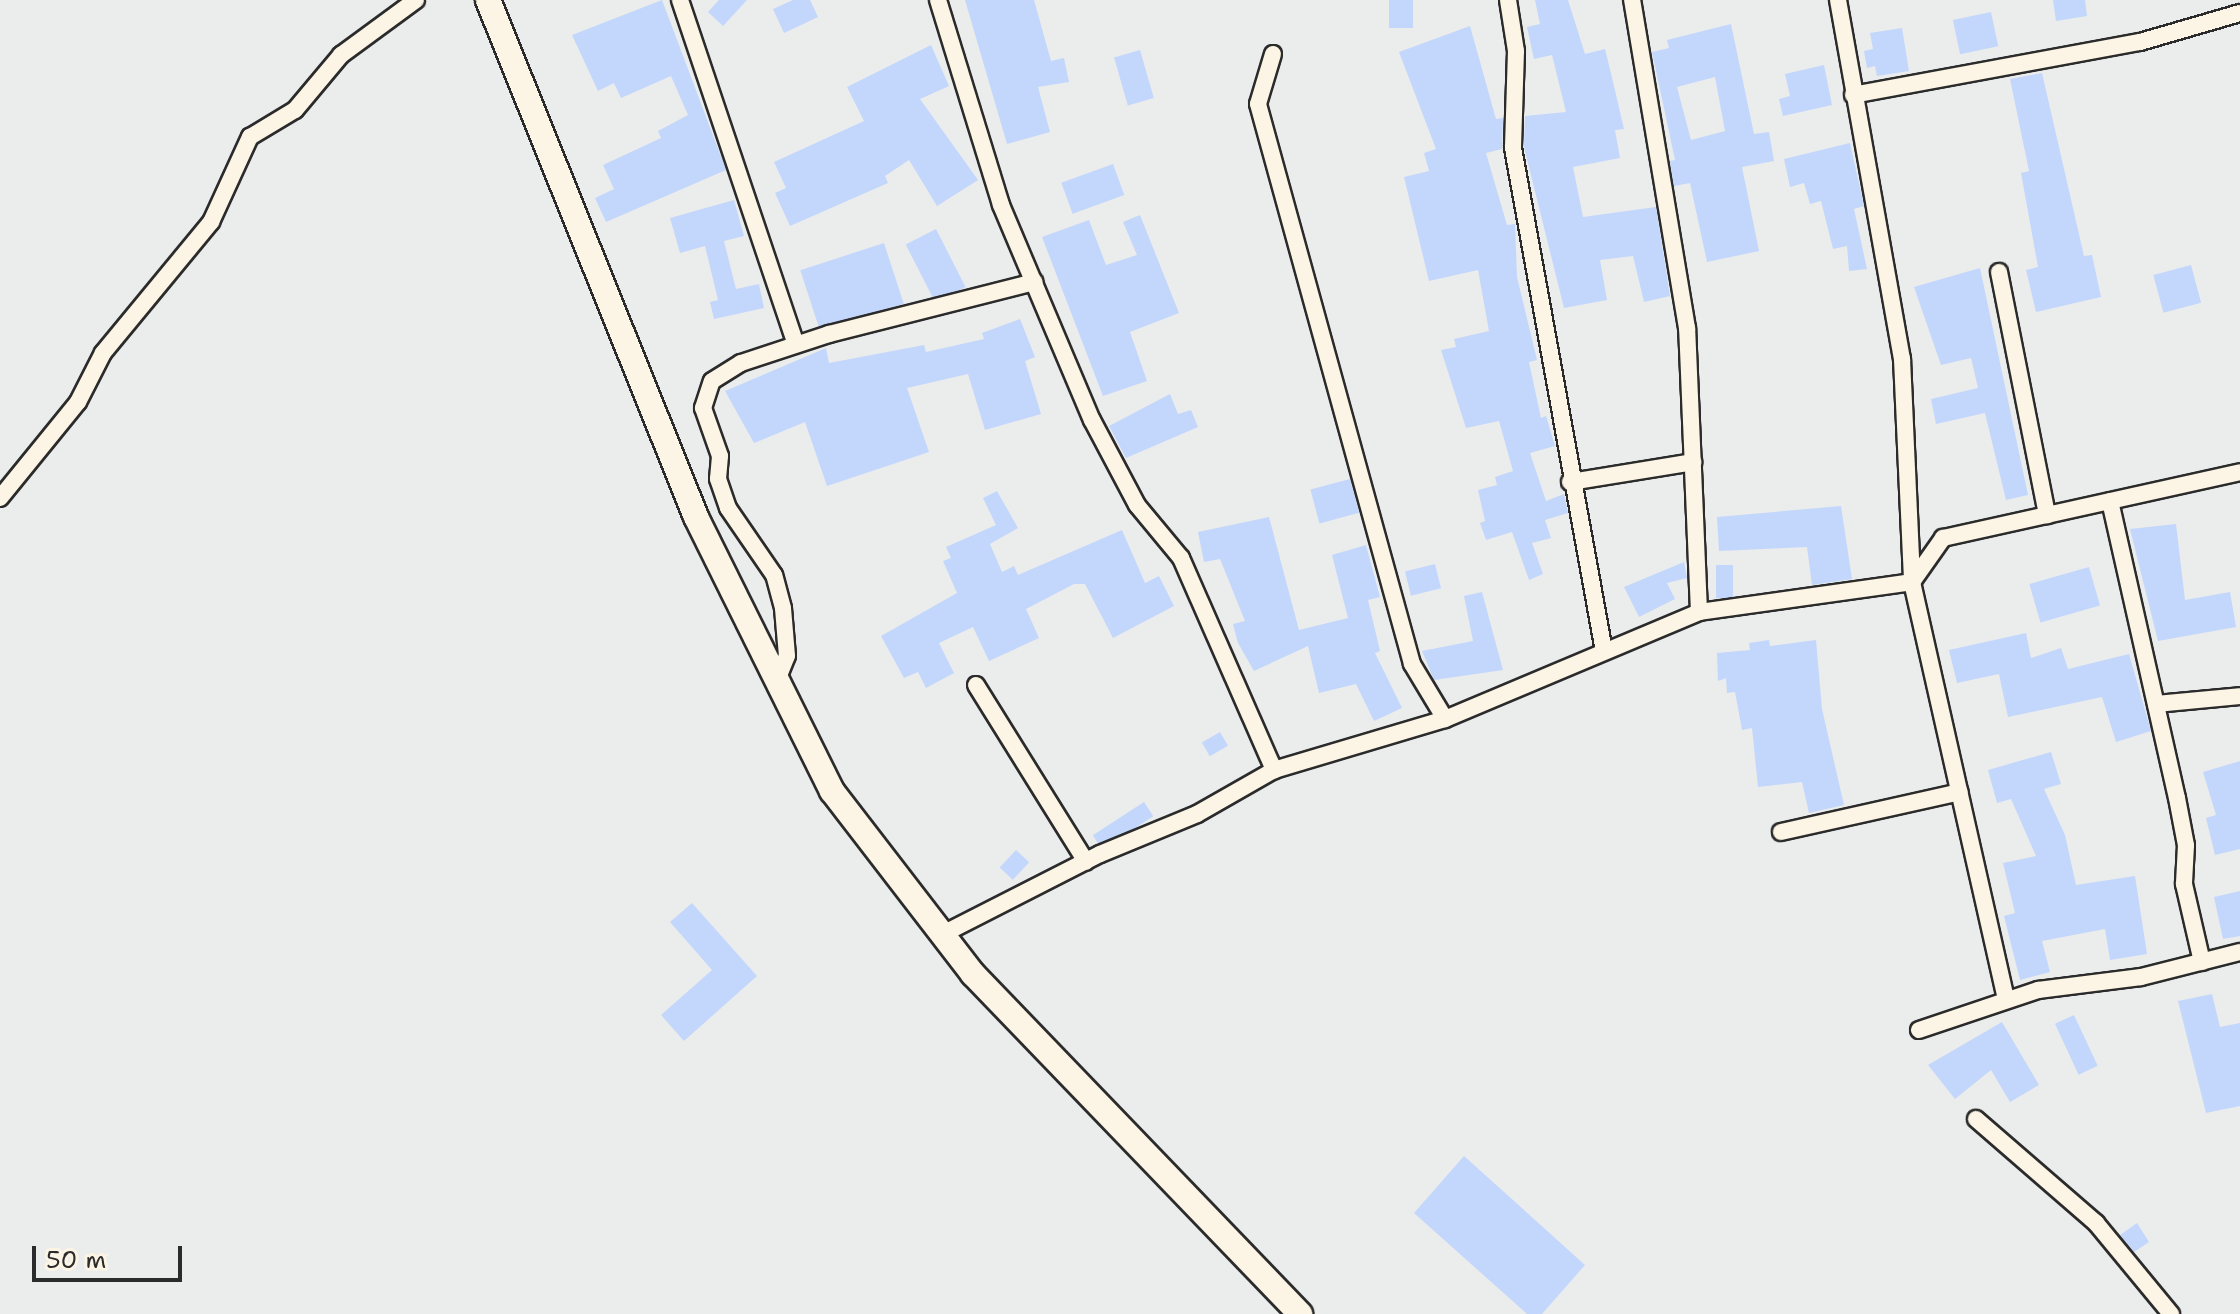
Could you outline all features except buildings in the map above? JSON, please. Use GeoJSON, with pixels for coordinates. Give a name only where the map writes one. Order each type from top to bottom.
{"type":"FeatureCollection","features":[{"type":"Feature","properties":{"kind":"main road"},"geometry":{"type":"LineString","coordinates":[[488,0],[696,517],[775,686],[832,791],[941,935],[1300,1314]]}},
{"type":"Feature","properties":{"kind":"street"},"geometry":{"type":"LineString","coordinates":[[0,498],[78,402],[103,353],[211,222],[250,137],[295,110],[341,55],[416,0]]}},
{"type":"Feature","properties":{"kind":"street"},"geometry":{"type":"LineString","coordinates":[[680,0],[796,344]]}},
{"type":"Feature","properties":{"kind":"street"},"geometry":{"type":"LineString","coordinates":[[938,0],[1001,205],[1114,466],[1181,558],[1274,770]]}},
{"type":"Feature","properties":{"kind":"street"},"geometry":{"type":"LineString","coordinates":[[1508,0],[1516,51],[1513,148],[1570,482],[1604,651]]}},
{"type":"Feature","properties":{"kind":"street"},"geometry":{"type":"LineString","coordinates":[[1632,0],[1687,328],[1699,612]]}},
{"type":"Feature","properties":{"kind":"street"},"geometry":{"type":"LineString","coordinates":[[1838,0],[1902,359],[1912,582],[2006,998]]}},
{"type":"Feature","properties":{"kind":"street"},"geometry":{"type":"LineString","coordinates":[[1853,95],[2140,42],[2240,15],[2240,33]]}},
{"type":"Feature","properties":{"kind":"street"},"geometry":{"type":"LineString","coordinates":[[1273,54],[1258,104],[1412,664],[1445,719]]}},
{"type":"Feature","properties":{"kind":"street"},"geometry":{"type":"LineString","coordinates":[[1999,272],[2047,515]]}},
{"type":"Feature","properties":{"kind":"street"},"geometry":{"type":"LineString","coordinates":[[775,686],[787,656],[783,608],[761,551],[728,508],[703,408],[712,381],[723,371],[796,344],[1035,282]]}},
{"type":"Feature","properties":{"kind":"street"},"geometry":{"type":"LineString","coordinates":[[1570,482],[1693,462]]}},
{"type":"Feature","properties":{"kind":"street"},"geometry":{"type":"LineString","coordinates":[[941,935],[1086,862],[1197,814],[1274,770],[1445,719],[1699,612],[1912,582],[1943,538],[2240,472]]}},
{"type":"Feature","properties":{"kind":"street"},"geometry":{"type":"LineString","coordinates":[[2110,501],[2156,704],[2202,962]]}},
{"type":"Feature","properties":{"kind":"street"},"geometry":{"type":"LineString","coordinates":[[976,685],[1086,862]]}},
{"type":"Feature","properties":{"kind":"street"},"geometry":{"type":"LineString","coordinates":[[2156,704],[2240,696]]}},
{"type":"Feature","properties":{"kind":"street"},"geometry":{"type":"LineString","coordinates":[[1781,832],[1960,792]]}},
{"type":"Feature","properties":{"kind":"street"},"geometry":{"type":"LineString","coordinates":[[1919,1030],[2006,998],[2202,962],[2240,952]]}},
{"type":"Feature","properties":{"kind":"street"},"geometry":{"type":"LineString","coordinates":[[1976,1119],[2096,1223],[2171,1314]]}}]}
